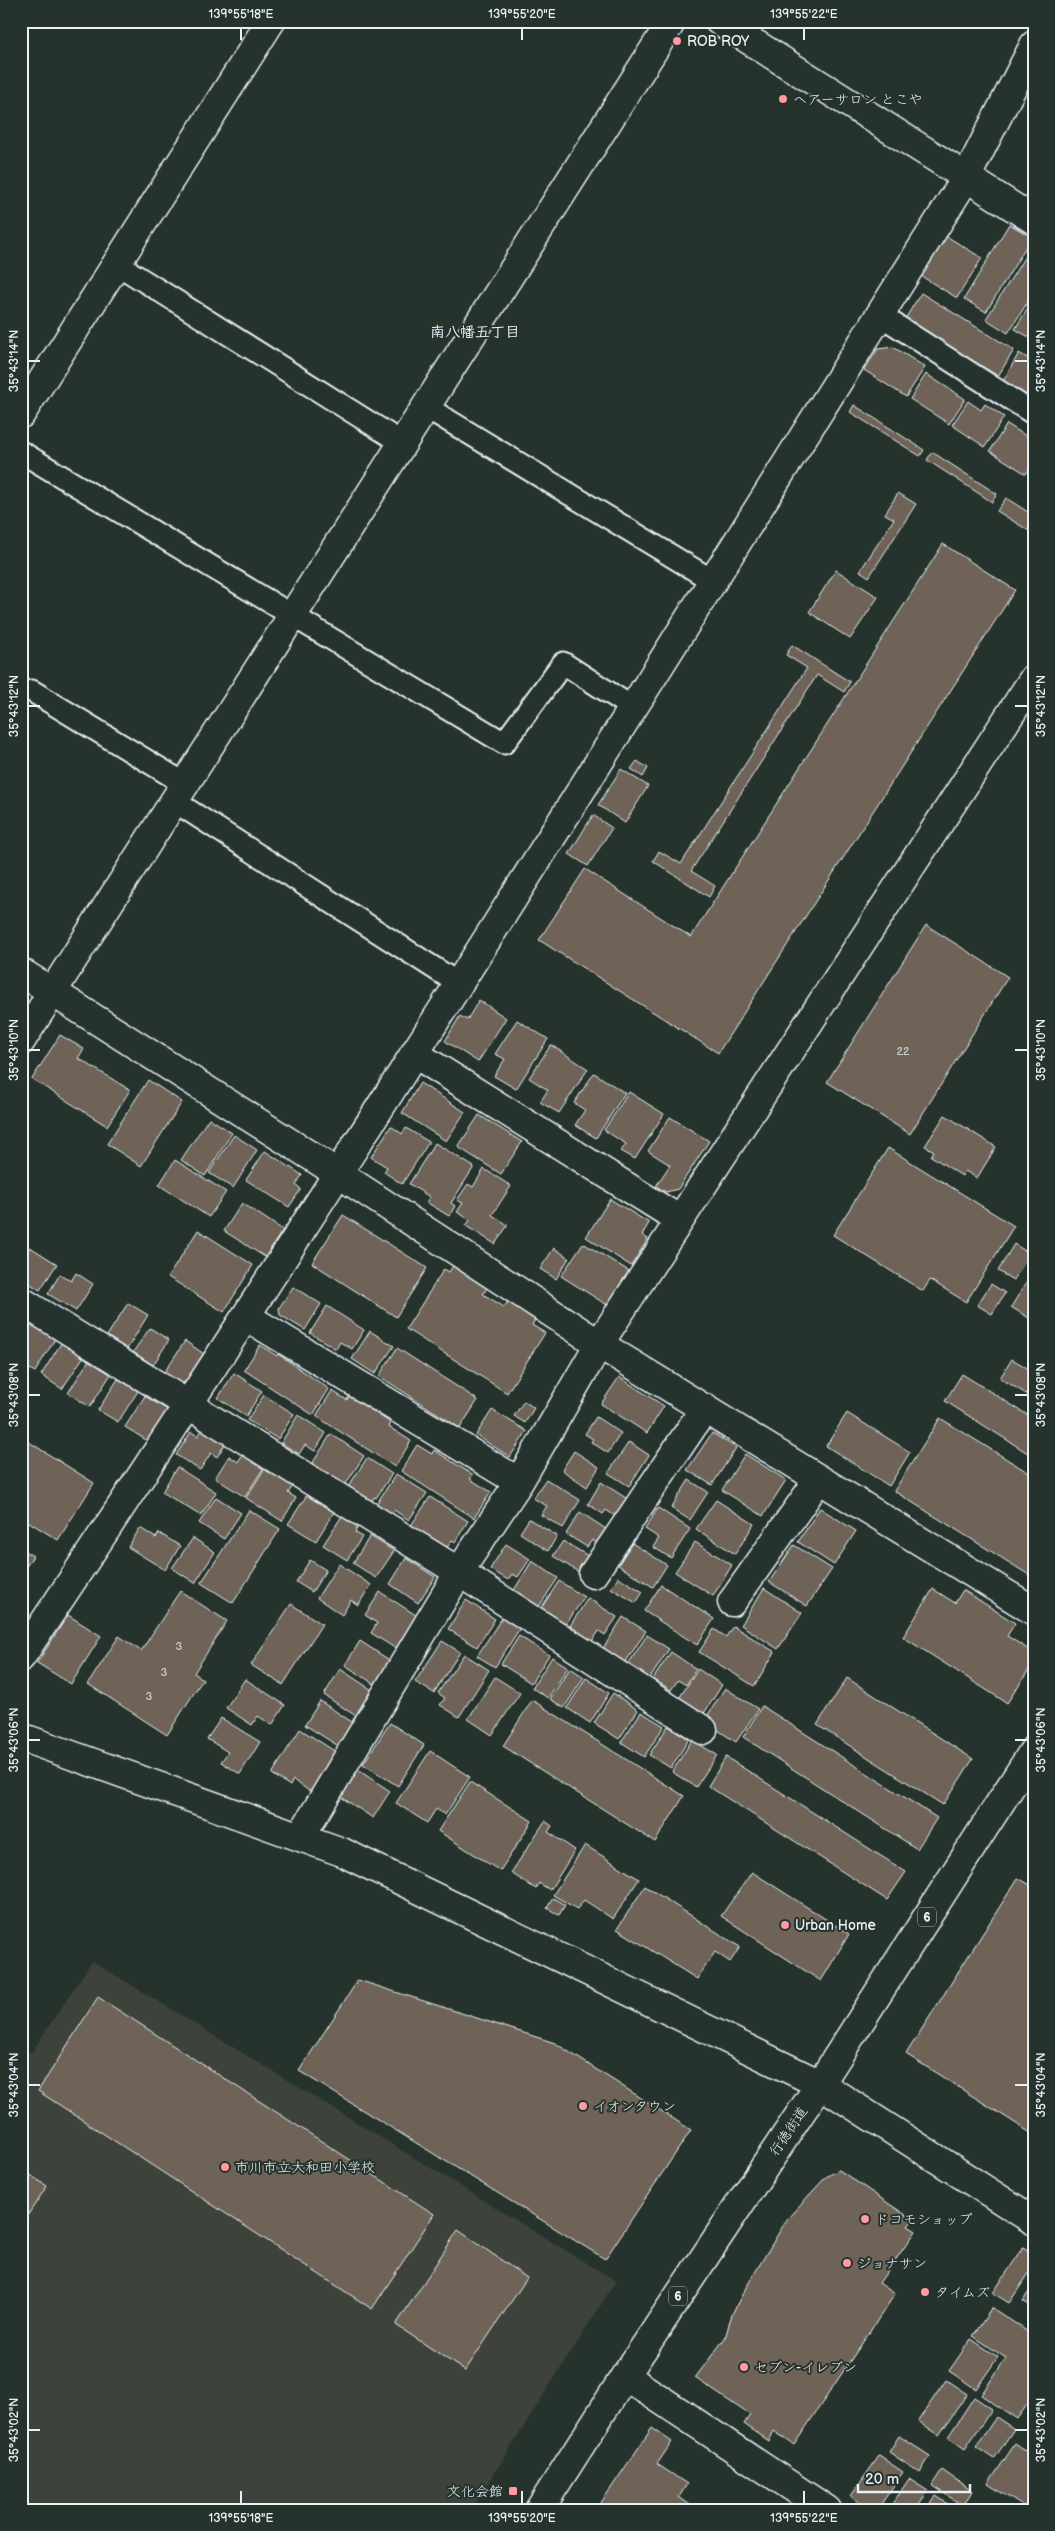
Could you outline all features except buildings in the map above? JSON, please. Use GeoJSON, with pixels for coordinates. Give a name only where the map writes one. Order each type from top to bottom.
{"type":"FeatureCollection","features":[{"type":"Feature","properties":{"kind":"street"},"geometry":{"type":"LineString","coordinates":[[21,414],[271,21]]}},
{"type":"Feature","properties":{"kind":"street"},"geometry":{"type":"LineString","coordinates":[[21,1042],[672,21]]}},
{"type":"Feature","properties":{"kind":"street"},"geometry":{"type":"LineString","coordinates":[[719,21],[1034,220]]}},
{"type":"Feature","properties":{"kind":"street"},"geometry":{"type":"LineString","coordinates":[[21,1657],[190,1405],[340,1174],[713,581],[966,178],[1034,45]]}},
{"type":"Feature","properties":{"kind":"street"},"geometry":{"type":"LineString","coordinates":[[301,1836],[459,1572],[519,1482],[599,1344],[1034,678]]}},
{"type":"Feature","properties":{"kind":"street"},"geometry":{"type":"LineString","coordinates":[[21,972],[340,1174],[599,1344],[1034,1610]]}},
{"type":"Feature","properties":{"kind":"street"},"geometry":{"type":"LineString","coordinates":[[415,1054],[680,1220]]}},
{"type":"Feature","properties":{"kind":"street"},"geometry":{"type":"LineString","coordinates":[[21,1301],[459,1572],[703,1730]]}},
{"type":"Feature","properties":{"kind":"street"},"geometry":{"type":"LineString","coordinates":[[247,1317],[519,1482]]}},
{"type":"Feature","properties":{"kind":"street"},"geometry":{"type":"LineString","coordinates":[[593,1574],[704,1408]]}},
{"type":"Feature","properties":{"kind":"street"},"geometry":{"type":"LineString","coordinates":[[732,1602],[820,1479]]}},
{"type":"Feature","properties":{"kind":"street"},"geometry":{"type":"LineString","coordinates":[[21,1736],[342,1852],[820,2084],[1034,2221]]}},
{"type":"Feature","properties":{"kind":"street","name":"行徳街道"},"geometry":{"type":"LineString","coordinates":[[539,2510],[625,2376],[820,2084],[1034,1750]]}},
{"type":"Feature","properties":{"kind":"street"},"geometry":{"type":"LineString","coordinates":[[625,2376],[827,2510]]}},
{"type":"Feature","properties":{"kind":"lane"},"geometry":{"type":"LineString","coordinates":[[117,264],[402,444]]}},
{"type":"Feature","properties":{"kind":"lane"},"geometry":{"type":"LineString","coordinates":[[880,315],[1034,414]]}},
{"type":"Feature","properties":{"kind":"lane"},"geometry":{"type":"LineString","coordinates":[[426,407],[713,581]]}},
{"type":"Feature","properties":{"kind":"lane"},"geometry":{"type":"LineString","coordinates":[[21,452],[504,743],[563,663],[633,708]]}},
{"type":"Feature","properties":{"kind":"lane"},"geometry":{"type":"LineString","coordinates":[[32,691],[459,984]]}},
{"type":"Feature","properties":{"kind":"shaded area","name":"市川市立大和田小学校"},"geometry":{"type":"Polygon","coordinates":[[[92,1961],[616,2281],[471,2510],[21,2510],[21,2047],[31,2053],[92,1961]]]}},
{"type":"Feature","properties":{"kind":"place","name":"ROB ROY"},"geometry":{"type":"Point","coordinates":[677,41]}},
{"type":"Feature","properties":{"kind":"place","name":"ヘアーサロン とこや"},"geometry":{"type":"Point","coordinates":[783,99]}},
{"type":"Feature","properties":{"kind":"place","name":"Urban Home"},"geometry":{"type":"Point","coordinates":[785,1925]}},
{"type":"Feature","properties":{"kind":"place","name":"イオンタウン"},"geometry":{"type":"Point","coordinates":[583,2106]}},
{"type":"Feature","properties":{"kind":"place","name":"市川市立大和田小学校"},"geometry":{"type":"Point","coordinates":[225,2167]}},
{"type":"Feature","properties":{"kind":"place","name":"ドコモショップ"},"geometry":{"type":"Point","coordinates":[865,2219]}},
{"type":"Feature","properties":{"kind":"place","name":"ジョナサン"},"geometry":{"type":"Point","coordinates":[847,2263]}},
{"type":"Feature","properties":{"kind":"place","name":"タイムズ"},"geometry":{"type":"Point","coordinates":[925,2292]}},
{"type":"Feature","properties":{"kind":"place","name":"セブン-イレブン"},"geometry":{"type":"Point","coordinates":[744,2367]}},
{"type":"Feature","properties":{"kind":"place","name":"文化会館"},"geometry":{"type":"Point","coordinates":[513,2491]}},
{"type":"Feature","properties":{"kind":"district","name":"南八幡五丁目"},"geometry":{"type":"Point","coordinates":[475,332]}}]}
